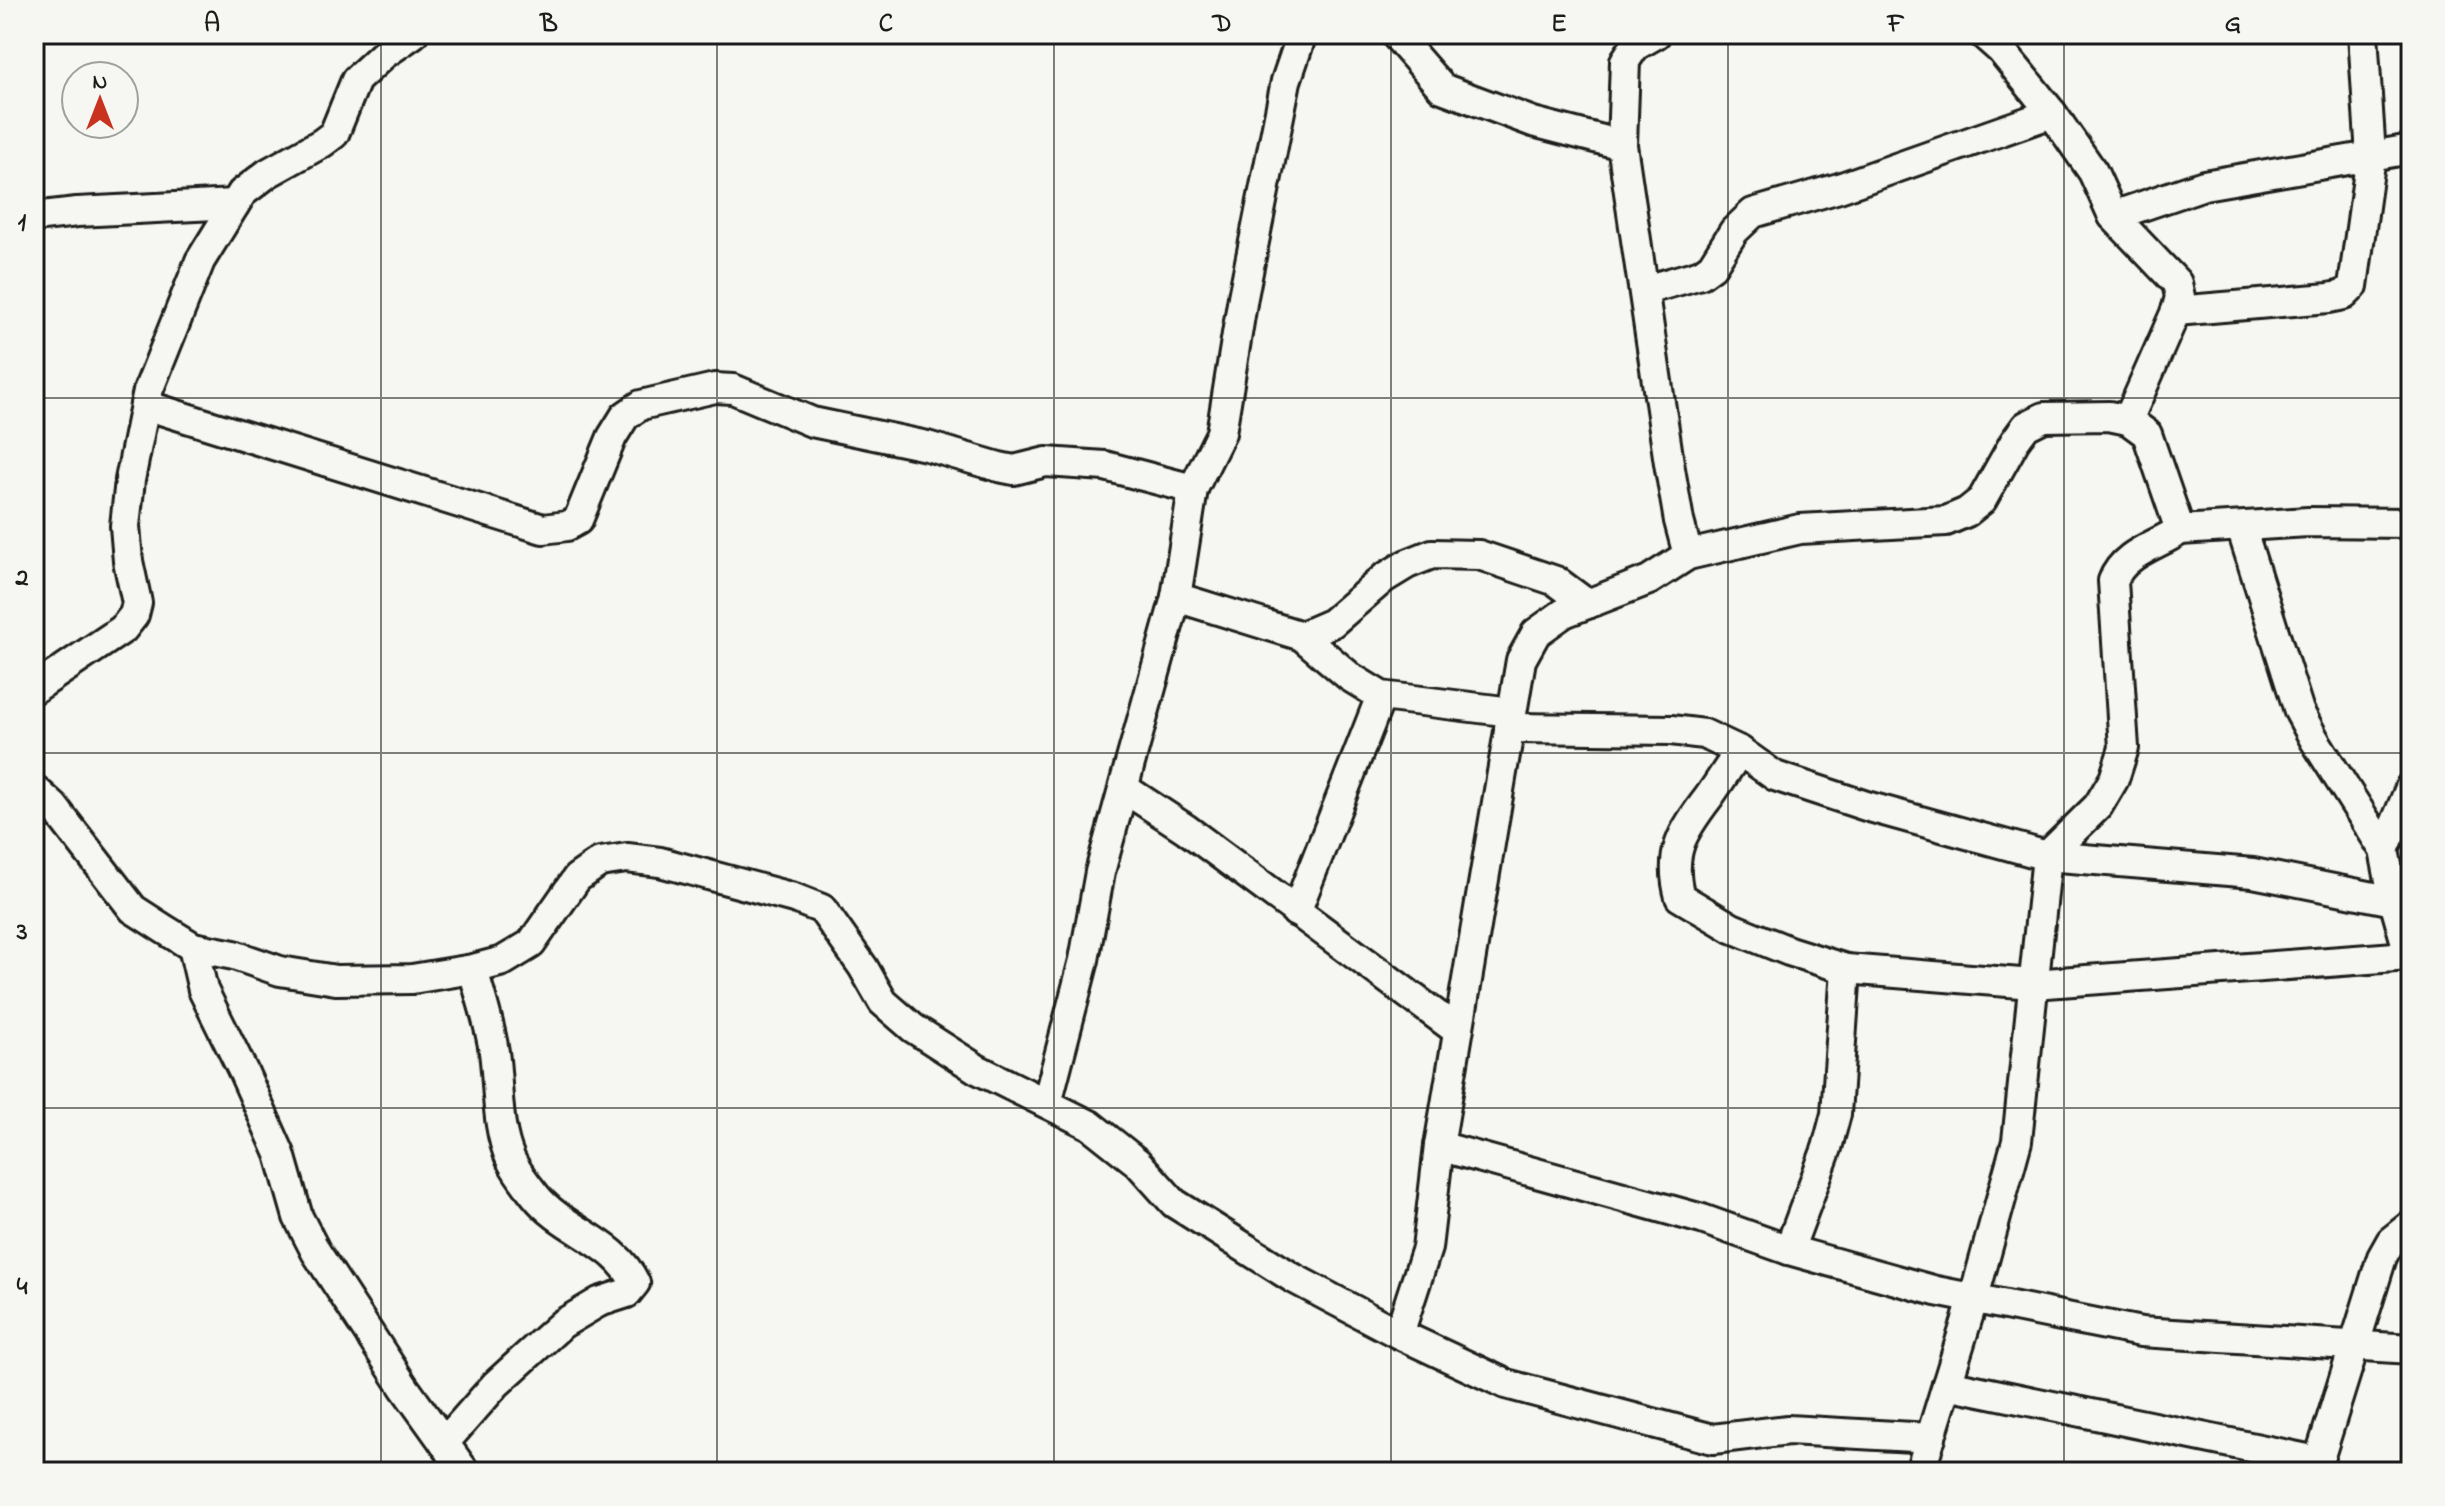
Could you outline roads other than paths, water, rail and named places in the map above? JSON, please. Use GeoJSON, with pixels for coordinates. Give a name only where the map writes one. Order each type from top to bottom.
{"type":"FeatureCollection","features":[{"type":"Feature","properties":{"kind":"street"},"geometry":{"type":"LineString","coordinates":[[34,689],[123,629],[134,615],[137,603],[128,561],[125,526],[130,480],[148,391],[200,261],[242,193],[268,173],[334,134],[356,80],[384,54],[413,34]]}},
{"type":"Feature","properties":{"kind":"street"},"geometry":{"type":"LineString","coordinates":[[1047,1103],[1084,960],[1100,872],[1176,597],[1193,489],[1221,433],[1243,297],[1286,81],[1302,34]]}},
{"type":"Feature","properties":{"kind":"street"},"geometry":{"type":"LineString","coordinates":[[1395,34],[1442,88],[1533,122],[1622,145]]}},
{"type":"Feature","properties":{"kind":"street"},"geometry":{"type":"LineString","coordinates":[[1656,34],[1635,46],[1625,61],[1622,145],[1669,463],[1688,555]]}},
{"type":"Feature","properties":{"kind":"street"},"geometry":{"type":"LineString","coordinates":[[1983,34],[2001,50],[2052,113],[2093,172],[2113,216],[2177,283],[2180,297],[2176,311],[2128,420]]}},
{"type":"Feature","properties":{"kind":"street"},"geometry":{"type":"LineString","coordinates":[[2176,311],[2329,298],[2344,295],[2353,286],[2371,156],[2363,34]]}},
{"type":"Feature","properties":{"kind":"street"},"geometry":{"type":"LineString","coordinates":[[1645,290],[1701,274],[1712,266],[1734,231],[1753,213],[1839,188],[2052,113]]}},
{"type":"Feature","properties":{"kind":"street"},"geometry":{"type":"LineString","coordinates":[[2113,216],[2204,185],[2411,149]]}},
{"type":"Feature","properties":{"kind":"street"},"geometry":{"type":"LineString","coordinates":[[34,217],[235,204]]}},
{"type":"Feature","properties":{"kind":"street"},"geometry":{"type":"LineString","coordinates":[[145,405],[543,529],[567,526],[578,520],[612,437],[625,416],[641,405],[715,388],[733,389],[812,422],[927,446],[999,467],[1014,470],[1046,462],[1105,466],[1193,489]]}},
{"type":"Feature","properties":{"kind":"street"},"geometry":{"type":"LineString","coordinates":[[1399,1334],[1427,1248],[1439,1146],[1521,660],[1536,633],[1564,613],[1649,580],[1688,555],[1800,529],[1946,521],[1967,512],[1982,500],[2026,426],[2044,417],[2109,416],[2128,420],[2147,434],[2180,530]]}},
{"type":"Feature","properties":{"kind":"street"},"geometry":{"type":"LineString","coordinates":[[1920,1472],[1974,1297],[2017,1141],[2047,856],[2098,806],[2114,779],[2124,748],[2113,581],[2118,568],[2127,559],[2180,530],[2308,522],[2411,523]]}},
{"type":"Feature","properties":{"kind":"street"},"geometry":{"type":"LineString","coordinates":[[1740,751],[1679,838],[1675,877],[1680,897],[1732,928],[1846,969],[2033,984],[2410,958],[2384,850],[2299,711],[2241,527]]}},
{"type":"Feature","properties":{"kind":"street"},"geometry":{"type":"LineString","coordinates":[[1302,636],[1332,623],[1384,578],[1432,554],[1479,555],[1556,581],[1587,604]]}},
{"type":"Feature","properties":{"kind":"street"},"geometry":{"type":"LineString","coordinates":[[1176,597],[1302,636],[1350,677],[1381,696],[1511,720],[1704,734],[1740,751],[1775,776],[1866,806],[2047,856],[2253,873],[2394,901]]}},
{"type":"Feature","properties":{"kind":"street"},"geometry":{"type":"LineString","coordinates":[[1296,912],[1381,696]]}},
{"type":"Feature","properties":{"kind":"street"},"geometry":{"type":"LineString","coordinates":[[2384,850],[2411,786]]}},
{"type":"Feature","properties":{"kind":"street"},"geometry":{"type":"LineString","coordinates":[[34,789],[54,807],[133,909],[193,947],[234,955],[280,971],[336,980],[412,979],[503,961],[531,944],[577,878],[600,862],[627,858],[660,862],[794,898],[822,909],[863,967],[883,1002],[913,1028],[977,1069],[1090,1125],[1138,1163],[1174,1203],[1293,1278],[1399,1334],[1506,1384],[1713,1439],[1788,1430],[1931,1438]]}},
{"type":"Feature","properties":{"kind":"street"},"geometry":{"type":"LineString","coordinates":[[1125,789],[1186,829],[1458,1031]]}},
{"type":"Feature","properties":{"kind":"street"},"geometry":{"type":"LineString","coordinates":[[193,947],[203,990],[280,1154],[304,1229],[356,1314],[465,1472]]}},
{"type":"Feature","properties":{"kind":"street"},"geometry":{"type":"LineString","coordinates":[[444,1443],[496,1384],[562,1324],[599,1302],[627,1293],[635,1283],[629,1269],[615,1255],[567,1223],[537,1198],[511,1160],[494,1072],[494,1052],[473,969]]}},
{"type":"Feature","properties":{"kind":"street"},"geometry":{"type":"LineString","coordinates":[[1789,1250],[1827,1148],[1836,1114],[1846,969]]}},
{"type":"Feature","properties":{"kind":"street"},"geometry":{"type":"LineString","coordinates":[[1439,1146],[1702,1219],[1789,1250],[1921,1287],[2141,1332],[2411,1349]]}},
{"type":"Feature","properties":{"kind":"street"},"geometry":{"type":"LineString","coordinates":[[1947,1384],[2316,1467],[2382,1257],[2391,1241],[2411,1225]]}}]}
